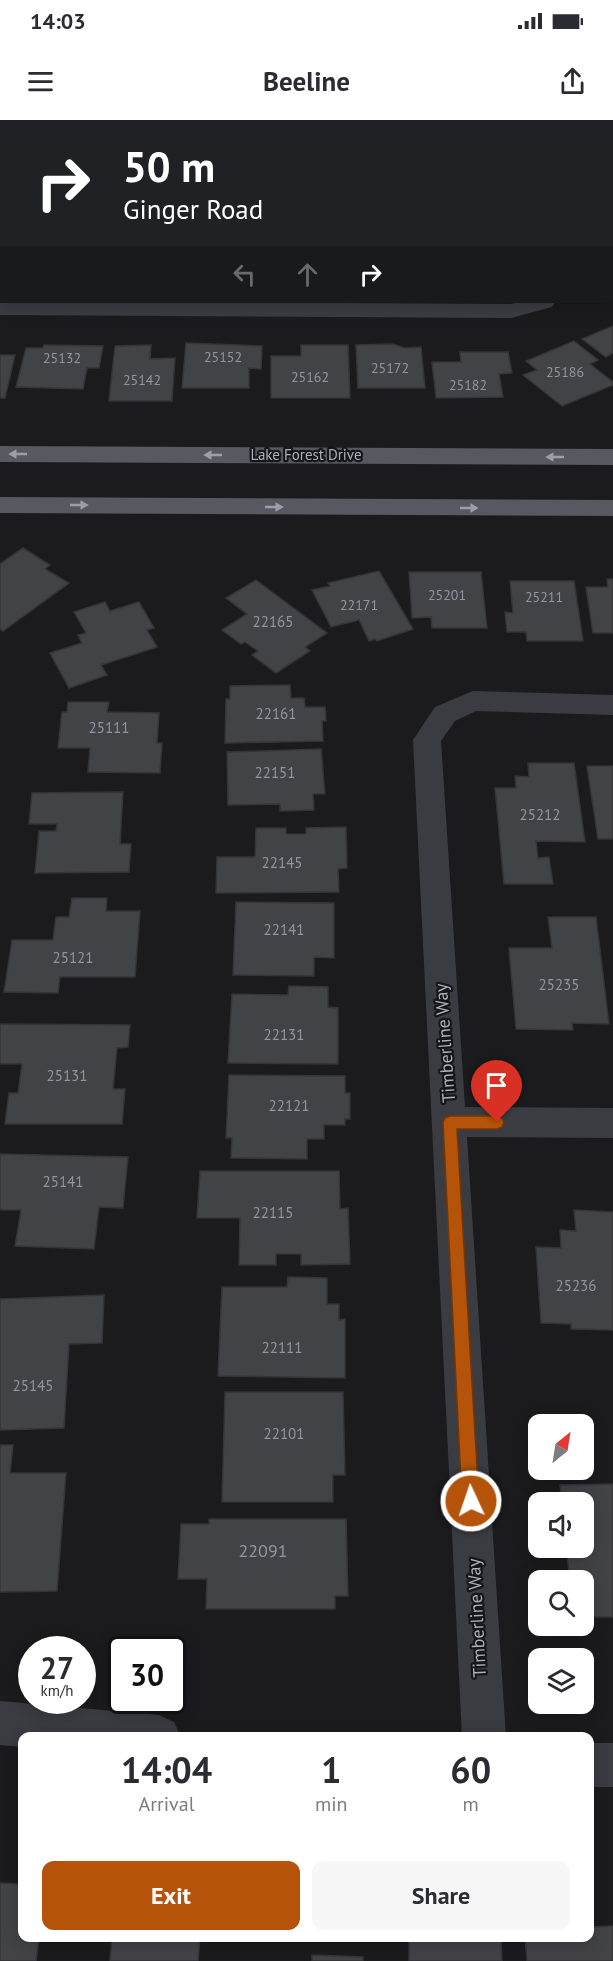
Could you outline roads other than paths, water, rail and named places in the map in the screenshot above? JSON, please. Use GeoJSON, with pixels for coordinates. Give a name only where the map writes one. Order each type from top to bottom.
{"type":"FeatureCollection","features":[{"type":"Feature","properties":{"kind":"main road","name":"Lake Forest Drive"},"geometry":{"type":"LineString","coordinates":[[0,454],[613,457]]}},
{"type":"Feature","properties":{"kind":"main road"},"geometry":{"type":"LineString","coordinates":[[0,505],[613,508]]}},
{"type":"Feature","properties":{"kind":"street"},"geometry":{"type":"LineString","coordinates":[[0,308],[511,311],[540,303]]}},
{"type":"Feature","properties":{"kind":"street","name":"Timberline Way"},"geometry":{"type":"LineString","coordinates":[[483,1732],[427,740],[445,714],[473,701],[613,705]]}},
{"type":"Feature","properties":{"kind":"street"},"geometry":{"type":"LineString","coordinates":[[450,1122],[613,1123]]}},
{"type":"Feature","properties":{"kind":"street"},"geometry":{"type":"LineString","coordinates":[[0,1724],[98,1732]]}},
{"type":"Feature","properties":{"kind":"street"},"geometry":{"type":"LineString","coordinates":[[594,1765],[613,1765]]}}]}
